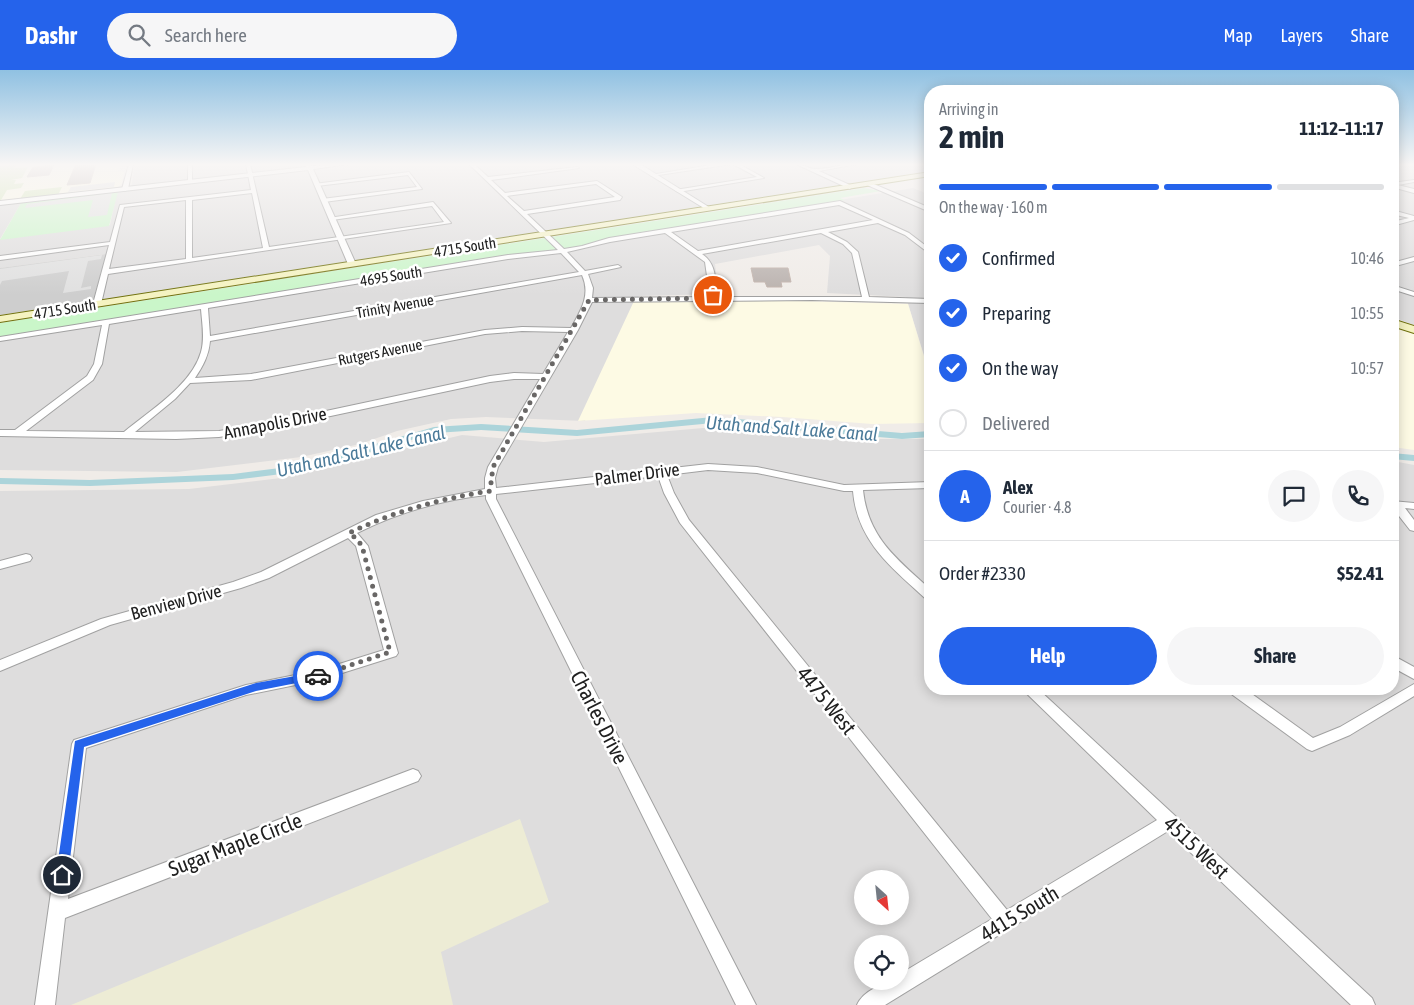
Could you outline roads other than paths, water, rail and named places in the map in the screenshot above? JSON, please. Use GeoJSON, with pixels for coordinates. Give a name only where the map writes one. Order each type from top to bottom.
{"type":"FeatureCollection","features":[{"type":"Feature","properties":{"kind":"main road","name":"4715 South"},"geometry":{"type":"LineString","coordinates":[[0,319],[718,208]]}},
{"type":"Feature","properties":{"kind":"main road"},"geometry":{"type":"LineString","coordinates":[[1399,325],[1414,330]]}},
{"type":"Feature","properties":{"kind":"street"},"geometry":{"type":"LineString","coordinates":[[97,304],[122,208]]}},
{"type":"Feature","properties":{"kind":"street"},"geometry":{"type":"LineString","coordinates":[[189,208],[189,260]]}},
{"type":"Feature","properties":{"kind":"street"},"geometry":{"type":"LineString","coordinates":[[257,208],[266,249]]}},
{"type":"Feature","properties":{"kind":"street"},"geometry":{"type":"LineString","coordinates":[[327,208],[352,264]]}},
{"type":"Feature","properties":{"kind":"street"},"geometry":{"type":"LineString","coordinates":[[332,218],[407,208]]}},
{"type":"Feature","properties":{"kind":"street"},"geometry":{"type":"LineString","coordinates":[[105,272],[448,223],[436,208]]}},
{"type":"Feature","properties":{"kind":"street"},"geometry":{"type":"LineString","coordinates":[[517,208],[584,273],[589,282],[589,300],[714,298],[924,300]]}},
{"type":"Feature","properties":{"kind":"street"},"geometry":{"type":"LineString","coordinates":[[522,212],[553,208]]}},
{"type":"Feature","properties":{"kind":"street","name":"4695 South"},"geometry":{"type":"LineString","coordinates":[[0,339],[508,257],[563,251],[606,241],[811,208]]}},
{"type":"Feature","properties":{"kind":"street","name":"4695 South"},"geometry":{"type":"LineString","coordinates":[[850,208],[879,221]]}},
{"type":"Feature","properties":{"kind":"street"},"geometry":{"type":"LineString","coordinates":[[1399,214],[1414,218]]}},
{"type":"Feature","properties":{"kind":"street"},"geometry":{"type":"LineString","coordinates":[[1399,222],[1414,218]]}},
{"type":"Feature","properties":{"kind":"street"},"geometry":{"type":"LineString","coordinates":[[698,253],[879,221],[912,237],[924,247]]}},
{"type":"Feature","properties":{"kind":"street"},"geometry":{"type":"LineString","coordinates":[[666,231],[698,253],[710,266],[714,298]]}},
{"type":"Feature","properties":{"kind":"street"},"geometry":{"type":"LineString","coordinates":[[822,231],[848,245],[855,252],[866,299]]}},
{"type":"Feature","properties":{"kind":"street"},"geometry":{"type":"LineString","coordinates":[[0,258],[113,243]]}},
{"type":"Feature","properties":{"kind":"street"},"geometry":{"type":"LineString","coordinates":[[29,254],[32,246]]}},
{"type":"Feature","properties":{"kind":"street"},"geometry":{"type":"LineString","coordinates":[[1399,263],[1414,259]]}},
{"type":"Feature","properties":{"kind":"street","name":"Trinity Avenue"},"geometry":{"type":"LineString","coordinates":[[206,339],[618,267]]}},
{"type":"Feature","properties":{"kind":"street"},"geometry":{"type":"LineString","coordinates":[[1399,289],[1414,294]]}},
{"type":"Feature","properties":{"kind":"street","name":"Charles Drive"},"geometry":{"type":"LineString","coordinates":[[589,300],[574,330],[493,467],[490,491],[496,511],[746,1005]]}},
{"type":"Feature","properties":{"kind":"street"},"geometry":{"type":"LineString","coordinates":[[126,435],[188,381],[201,363],[205,352],[206,339],[204,306]]}},
{"type":"Feature","properties":{"kind":"street"},"geometry":{"type":"LineString","coordinates":[[16,434],[90,378],[98,364],[106,322]]}},
{"type":"Feature","properties":{"kind":"street","name":"Rutgers Avenue"},"geometry":{"type":"LineString","coordinates":[[188,381],[257,376],[486,332],[522,329],[574,330]]}},
{"type":"Feature","properties":{"kind":"street","name":"Annapolis Drive"},"geometry":{"type":"LineString","coordinates":[[0,433],[183,436],[235,432],[490,378],[514,376],[546,377]]}},
{"type":"Feature","properties":{"kind":"street","name":"Palmer Drive"},"geometry":{"type":"LineString","coordinates":[[349,533],[400,511],[440,500],[490,491],[701,467],[732,467],[757,470],[844,488],[924,485]]}},
{"type":"Feature","properties":{"kind":"street","name":"4475 West"},"geometry":{"type":"LineString","coordinates":[[661,471],[675,507],[684,520],[1005,922]]}},
{"type":"Feature","properties":{"kind":"street"},"geometry":{"type":"LineString","coordinates":[[858,488],[860,510],[872,537],[884,552],[924,590]]}},
{"type":"Feature","properties":{"kind":"street"},"geometry":{"type":"LineString","coordinates":[[1399,504],[1414,506]]}},
{"type":"Feature","properties":{"kind":"street"},"geometry":{"type":"LineString","coordinates":[[1399,510],[1414,528]]}},
{"type":"Feature","properties":{"kind":"street"},"geometry":{"type":"LineString","coordinates":[[44,1005],[79,744],[251,688],[320,675],[390,652],[362,546],[349,533]]}},
{"type":"Feature","properties":{"kind":"street","name":"Benview Drive"},"geometry":{"type":"LineString","coordinates":[[0,666],[106,622],[222,590],[265,575],[349,533]]}},
{"type":"Feature","properties":{"kind":"street"},"geometry":{"type":"LineString","coordinates":[[0,565],[26,558]]}},
{"type":"Feature","properties":{"kind":"street"},"geometry":{"type":"LineString","coordinates":[[1399,664],[1414,674]]}},
{"type":"Feature","properties":{"kind":"street"},"geometry":{"type":"LineString","coordinates":[[1243,695],[1312,745],[1345,731],[1414,689]]}},
{"type":"Feature","properties":{"kind":"street","name":"4515 West"},"geometry":{"type":"LineString","coordinates":[[1035,695],[1365,1005]]}},
{"type":"Feature","properties":{"kind":"street","name":"Sugar Maple Circle"},"geometry":{"type":"LineString","coordinates":[[57,912],[413,776]]}},
{"type":"Feature","properties":{"kind":"street","name":"4415 South"},"geometry":{"type":"LineString","coordinates":[[867,1005],[1170,821]]}},
{"type":"Feature","properties":{"kind":"waterway","name":"Utah and Salt Lake Canal"},"geometry":{"type":"LineString","coordinates":[[0,481],[90,483],[233,477],[305,468],[434,430],[481,427],[577,433],[713,420],[902,436],[924,434]]}},
{"type":"Feature","properties":{"kind":"waterway","name":"Utah and Salt Lake Canal"},"geometry":{"type":"LineString","coordinates":[[1399,457],[1414,458]]}}]}
